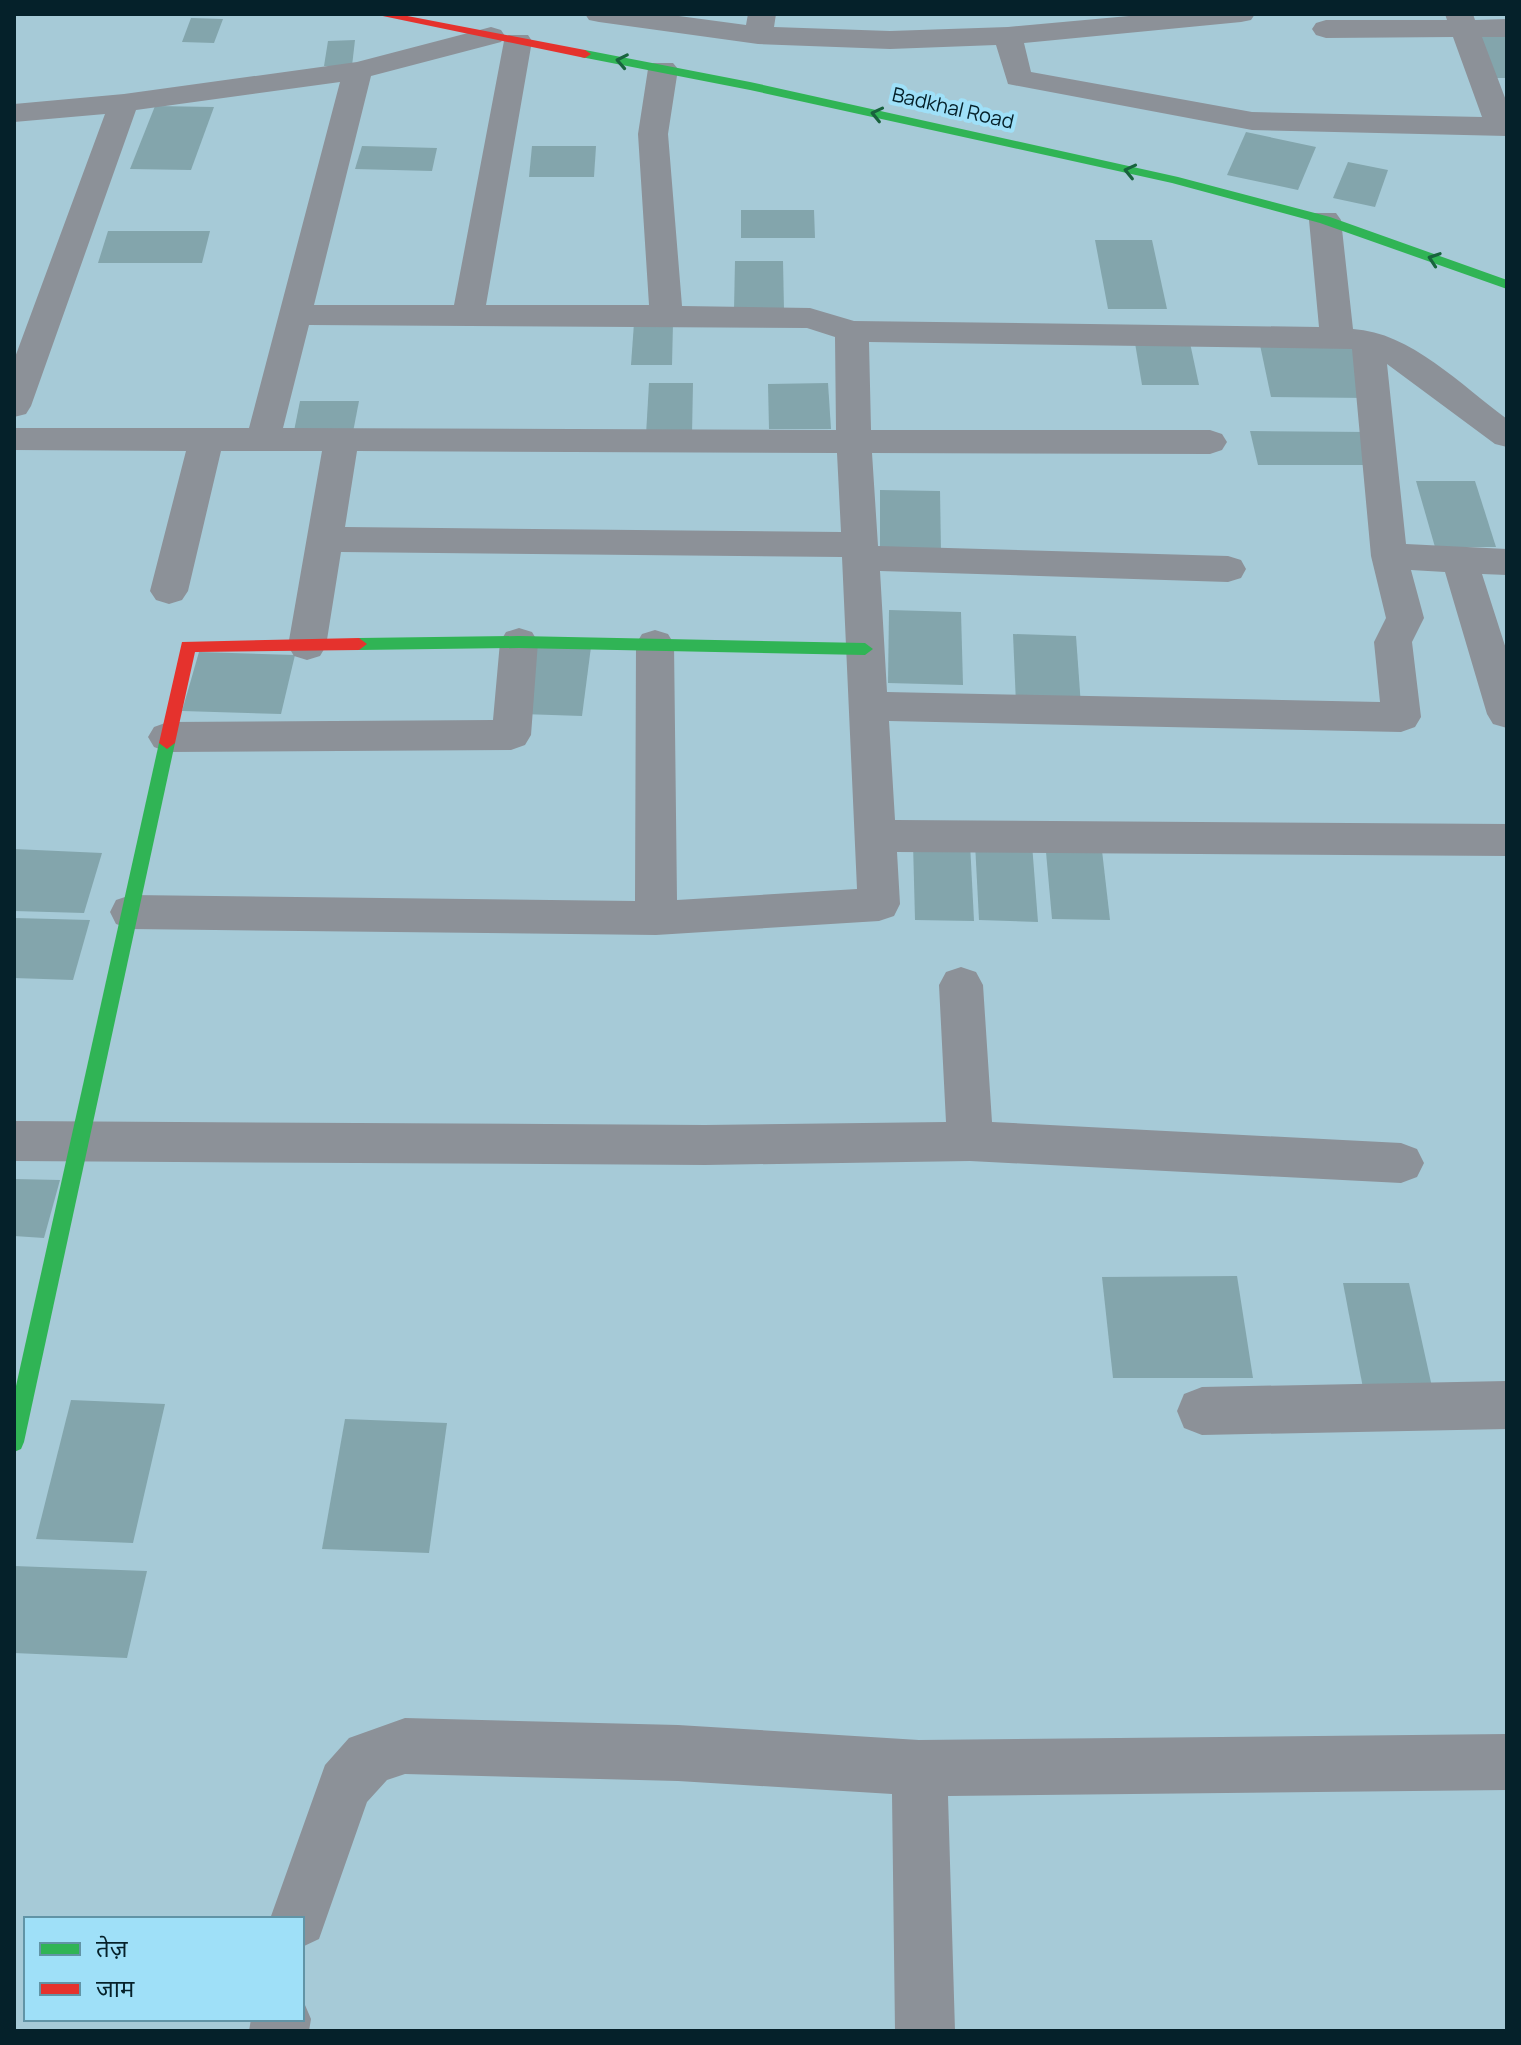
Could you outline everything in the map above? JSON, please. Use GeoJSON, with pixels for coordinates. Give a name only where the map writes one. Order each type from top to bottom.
{"type":"FeatureCollection","features":[{"type":"Feature","properties":{"kind":"street","name":"Badkhal Road"},"geometry":{"type":"LineString","coordinates":[[379,14],[504,38],[592,29],[663,69],[1174,180],[1325,220],[1507,285]]}},
{"type":"Feature","properties":{"kind":"street"},"geometry":{"type":"LineString","coordinates":[[592,29],[760,24],[890,40],[1241,14]]}},
{"type":"Feature","properties":{"kind":"street"},"geometry":{"type":"LineString","coordinates":[[1024,28],[1018,78],[1252,121],[1504,127],[1462,21]]}},
{"type":"Feature","properties":{"kind":"street"},"geometry":{"type":"LineString","coordinates":[[1326,29],[1462,21],[1507,28]]}},
{"type":"Feature","properties":{"kind":"street"},"geometry":{"type":"LineString","coordinates":[[14,113],[124,103],[358,71],[504,38],[468,316]]}},
{"type":"Feature","properties":{"kind":"street"},"geometry":{"type":"LineString","coordinates":[[663,69],[653,134],[666,316]]}},
{"type":"Feature","properties":{"kind":"street"},"geometry":{"type":"LineString","coordinates":[[263,440],[358,71]]}},
{"type":"Feature","properties":{"kind":"street"},"geometry":{"type":"LineString","coordinates":[[14,406],[124,103]]}},
{"type":"Feature","properties":{"kind":"street","name":"Badkhal Road"},"geometry":{"type":"LineString","coordinates":[[1004,123],[1328,204],[1399,226]]}},
{"type":"Feature","properties":{"kind":"street"},"geometry":{"type":"LineString","coordinates":[[868,706],[1401,717],[1393,642],[1405,618],[1389,556],[1352,339],[1325,220]]}},
{"type":"Feature","properties":{"kind":"street"},"geometry":{"type":"LineString","coordinates":[[294,315],[810,318],[852,331],[1352,339],[1400,357],[1507,436]]}},
{"type":"Feature","properties":{"kind":"street"},"geometry":{"type":"LineString","coordinates":[[131,912],[656,918],[879,904],[854,440],[852,331]]}},
{"type":"Feature","properties":{"kind":"street"},"geometry":{"type":"LineString","coordinates":[[14,439],[1210,442]]}},
{"type":"Feature","properties":{"kind":"street"},"geometry":{"type":"LineString","coordinates":[[169,591],[206,439]]}},
{"type":"Feature","properties":{"kind":"street"},"geometry":{"type":"LineString","coordinates":[[307,646],[341,440]]}},
{"type":"Feature","properties":{"kind":"street"},"geometry":{"type":"LineString","coordinates":[[325,539],[860,552],[1228,569]]}},
{"type":"Feature","properties":{"kind":"street"},"geometry":{"type":"LineString","coordinates":[[1389,556],[1507,562]]}},
{"type":"Feature","properties":{"kind":"street"},"geometry":{"type":"LineString","coordinates":[[1459,558],[1504,698]]}},
{"type":"Feature","properties":{"kind":"street"},"geometry":{"type":"LineString","coordinates":[[14,1442],[188,646],[519,642],[865,649]]}},
{"type":"Feature","properties":{"kind":"street"},"geometry":{"type":"LineString","coordinates":[[168,737],[511,735],[519,642]]}},
{"type":"Feature","properties":{"kind":"street"},"geometry":{"type":"LineString","coordinates":[[655,644],[656,918]]}},
{"type":"Feature","properties":{"kind":"street"},"geometry":{"type":"LineString","coordinates":[[876,836],[1507,840]]}},
{"type":"Feature","properties":{"kind":"street"},"geometry":{"type":"LineString","coordinates":[[961,985],[970,1141]]}},
{"type":"Feature","properties":{"kind":"street"},"geometry":{"type":"LineString","coordinates":[[14,1141],[705,1145],[970,1141],[1401,1163]]}},
{"type":"Feature","properties":{"kind":"street"},"geometry":{"type":"LineString","coordinates":[[1202,1411],[1507,1405]]}},
{"type":"Feature","properties":{"kind":"street"},"geometry":{"type":"LineString","coordinates":[[300,1917],[345,1785],[369,1758],[405,1746],[678,1753],[919,1768],[1507,1762]]}},
{"type":"Feature","properties":{"kind":"street"},"geometry":{"type":"LineString","coordinates":[[919,1768],[925,2031]]}},
{"type":"Feature","properties":{"kind":"building"},"geometry":{"type":"Polygon","coordinates":[[[191,18],[223,19],[214,43],[182,42],[191,18]]]}},
{"type":"Feature","properties":{"kind":"building"},"geometry":{"type":"Polygon","coordinates":[[[1507,35],[1507,78],[1495,78],[1477,36],[1507,35]]]}},
{"type":"Feature","properties":{"kind":"building"},"geometry":{"type":"Polygon","coordinates":[[[355,40],[352,66],[324,66],[328,41],[355,40]]]}},
{"type":"Feature","properties":{"kind":"building"},"geometry":{"type":"Polygon","coordinates":[[[155,106],[214,107],[191,170],[130,169],[155,106]]]}},
{"type":"Feature","properties":{"kind":"building"},"geometry":{"type":"Polygon","coordinates":[[[1246,132],[1316,147],[1298,190],[1227,175],[1246,132]]]}},
{"type":"Feature","properties":{"kind":"building"},"geometry":{"type":"Polygon","coordinates":[[[362,146],[437,148],[432,171],[355,169],[362,146]]]}},
{"type":"Feature","properties":{"kind":"building"},"geometry":{"type":"Polygon","coordinates":[[[532,146],[596,146],[594,177],[529,177],[532,146]]]}},
{"type":"Feature","properties":{"kind":"building"},"geometry":{"type":"Polygon","coordinates":[[[1348,162],[1388,170],[1375,207],[1333,198],[1348,162]]]}},
{"type":"Feature","properties":{"kind":"building"},"geometry":{"type":"Polygon","coordinates":[[[741,210],[814,210],[815,238],[741,238],[741,210]]]}},
{"type":"Feature","properties":{"kind":"building"},"geometry":{"type":"Polygon","coordinates":[[[108,231],[210,231],[202,263],[98,263],[108,231]]]}},
{"type":"Feature","properties":{"kind":"building"},"geometry":{"type":"Polygon","coordinates":[[[1095,240],[1152,240],[1167,309],[1108,309],[1095,240]]]}},
{"type":"Feature","properties":{"kind":"building"},"geometry":{"type":"Polygon","coordinates":[[[735,261],[783,261],[784,310],[734,310],[735,261]]]}},
{"type":"Feature","properties":{"kind":"building"},"geometry":{"type":"Polygon","coordinates":[[[634,323],[673,323],[672,365],[631,365],[634,323]]]}},
{"type":"Feature","properties":{"kind":"building"},"geometry":{"type":"Polygon","coordinates":[[[1135,343],[1190,343],[1199,385],[1142,385],[1135,343]]]}},
{"type":"Feature","properties":{"kind":"building"},"geometry":{"type":"Polygon","coordinates":[[[1260,345],[1353,345],[1367,398],[1271,397],[1260,345]]]}},
{"type":"Feature","properties":{"kind":"building"},"geometry":{"type":"Polygon","coordinates":[[[649,383],[693,383],[692,435],[646,435],[649,383]]]}},
{"type":"Feature","properties":{"kind":"building"},"geometry":{"type":"Polygon","coordinates":[[[828,383],[831,429],[769,429],[768,384],[828,383]]]}},
{"type":"Feature","properties":{"kind":"building"},"geometry":{"type":"Polygon","coordinates":[[[300,401],[359,401],[353,432],[294,431],[300,401]]]}},
{"type":"Feature","properties":{"kind":"building"},"geometry":{"type":"Polygon","coordinates":[[[1250,431],[1368,432],[1377,465],[1258,465],[1250,431]]]}},
{"type":"Feature","properties":{"kind":"building"},"geometry":{"type":"Polygon","coordinates":[[[1416,481],[1475,481],[1496,547],[1435,547],[1416,481]]]}},
{"type":"Feature","properties":{"kind":"building"},"geometry":{"type":"Polygon","coordinates":[[[880,490],[940,491],[941,553],[880,551],[880,490]]]}},
{"type":"Feature","properties":{"kind":"building"},"geometry":{"type":"Polygon","coordinates":[[[889,610],[961,612],[963,685],[888,683],[889,610]]]}},
{"type":"Feature","properties":{"kind":"building"},"geometry":{"type":"Polygon","coordinates":[[[1013,634],[1076,636],[1081,706],[1016,704],[1013,634]]]}},
{"type":"Feature","properties":{"kind":"building"},"geometry":{"type":"Polygon","coordinates":[[[532,646],[591,647],[582,716],[522,714],[532,646]]]}},
{"type":"Feature","properties":{"kind":"building"},"geometry":{"type":"Polygon","coordinates":[[[199,652],[295,655],[281,714],[182,711],[199,652]]]}},
{"type":"Feature","properties":{"kind":"building"},"geometry":{"type":"Polygon","coordinates":[[[1045,841],[1101,842],[1110,920],[1052,919],[1045,841]]]}},
{"type":"Feature","properties":{"kind":"building"},"geometry":{"type":"Polygon","coordinates":[[[913,843],[970,843],[974,921],[915,920],[913,843]]]}},
{"type":"Feature","properties":{"kind":"building"},"geometry":{"type":"Polygon","coordinates":[[[975,843],[1032,844],[1038,922],[979,920],[975,843]]]}},
{"type":"Feature","properties":{"kind":"building"},"geometry":{"type":"Polygon","coordinates":[[[14,849],[102,853],[84,913],[14,911],[14,849]]]}},
{"type":"Feature","properties":{"kind":"building"},"geometry":{"type":"Polygon","coordinates":[[[14,918],[90,920],[73,980],[14,978],[14,918]]]}},
{"type":"Feature","properties":{"kind":"building"},"geometry":{"type":"Polygon","coordinates":[[[14,1179],[60,1180],[44,1238],[14,1236],[14,1179]]]}},
{"type":"Feature","properties":{"kind":"building"},"geometry":{"type":"Polygon","coordinates":[[[1237,1276],[1253,1378],[1113,1378],[1102,1277],[1237,1276]]]}},
{"type":"Feature","properties":{"kind":"building"},"geometry":{"type":"Polygon","coordinates":[[[1343,1283],[1409,1283],[1432,1387],[1363,1388],[1343,1283]]]}},
{"type":"Feature","properties":{"kind":"building"},"geometry":{"type":"Polygon","coordinates":[[[71,1400],[165,1404],[133,1543],[36,1539],[71,1400]]]}},
{"type":"Feature","properties":{"kind":"building"},"geometry":{"type":"Polygon","coordinates":[[[345,1419],[447,1423],[429,1553],[322,1549],[345,1419]]]}},
{"type":"Feature","properties":{"kind":"building"},"geometry":{"type":"Polygon","coordinates":[[[14,1566],[147,1571],[127,1658],[14,1653],[14,1566]]]}},
{"type":"Feature","properties":{"kind":"traffic: fast"},"geometry":{"type":"LineString","coordinates":[[585,54],[750,86],[1174,180],[1325,220],[1507,285]]}},
{"type":"Feature","properties":{"kind":"traffic: fast"},"geometry":{"type":"LineString","coordinates":[[359,644],[519,642],[865,649]]}},
{"type":"Feature","properties":{"kind":"traffic: fast"},"geometry":{"type":"LineString","coordinates":[[14,1442],[167,743]]}},
{"type":"Feature","properties":{"kind":"traffic: jam"},"geometry":{"type":"LineString","coordinates":[[379,14],[585,54]]}},
{"type":"Feature","properties":{"kind":"traffic: jam"},"geometry":{"type":"LineString","coordinates":[[167,743],[188,646],[359,644]]}}]}
